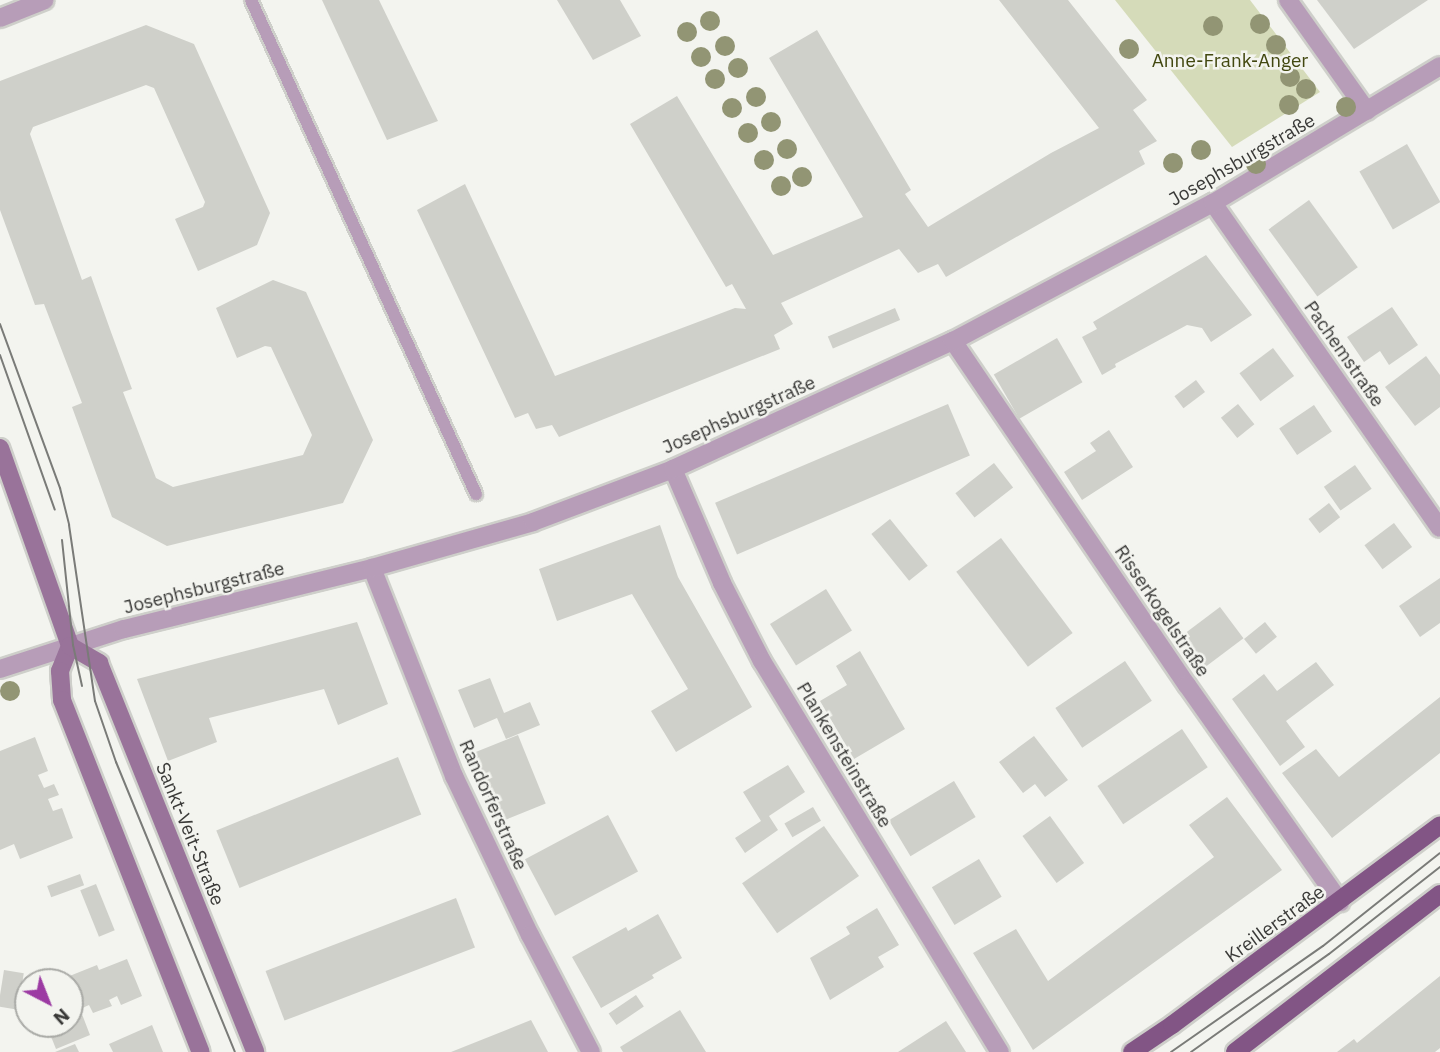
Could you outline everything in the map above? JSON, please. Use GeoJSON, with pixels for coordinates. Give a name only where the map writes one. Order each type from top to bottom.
{"type":"FeatureCollection","features":[{"type":"Feature","properties":{"kind":"main road","name":"Kreillerstraße"},"geometry":{"type":"LineString","coordinates":[[1132,1052],[1340,902],[1440,825]]}},
{"type":"Feature","properties":{"kind":"main road"},"geometry":{"type":"LineString","coordinates":[[1235,1052],[1440,894]]}},
{"type":"Feature","properties":{"kind":"street"},"geometry":{"type":"LineString","coordinates":[[0,18],[45,0]]}},
{"type":"Feature","properties":{"kind":"street"},"geometry":{"type":"LineString","coordinates":[[1288,0],[1367,111]]}},
{"type":"Feature","properties":{"kind":"street","name":"Josephsburgstraße"},"geometry":{"type":"LineString","coordinates":[[0,669],[70,646],[372,568],[533,522],[673,468],[953,341],[1213,203],[1440,66]]}},
{"type":"Feature","properties":{"kind":"street","name":"Pachemstraße"},"geometry":{"type":"LineString","coordinates":[[1213,203],[1440,528]]}},
{"type":"Feature","properties":{"kind":"street","name":"Risserkogelstraße"},"geometry":{"type":"LineString","coordinates":[[953,341],[1340,902]]}},
{"type":"Feature","properties":{"kind":"street"},"geometry":{"type":"LineString","coordinates":[[0,448],[70,646],[61,671],[62,700],[201,1052]]}},
{"type":"Feature","properties":{"kind":"street","name":"Plankensteinstraße"},"geometry":{"type":"LineString","coordinates":[[673,468],[722,583],[762,660],[1000,1052]]}},
{"type":"Feature","properties":{"kind":"street","name":"Randorferstraße"},"geometry":{"type":"LineString","coordinates":[[372,568],[454,776],[530,935],[591,1052]]}},
{"type":"Feature","properties":{"kind":"street","name":"Sankt-Veit-Straße"},"geometry":{"type":"LineString","coordinates":[[70,646],[99,663],[255,1052]]}},
{"type":"Feature","properties":{"kind":"lane"},"geometry":{"type":"LineString","coordinates":[[251,0],[476,494]]}},
{"type":"Feature","properties":{"kind":"green space","name":"Anne-Frank-Anger"},"geometry":{"type":"Polygon","coordinates":[[[1115,0],[1250,0],[1320,92],[1232,147],[1115,0]]]}},
{"type":"Feature","properties":{"kind":"building"},"geometry":{"type":"Polygon","coordinates":[[[322,0],[379,0],[438,121],[387,140],[322,0]]]}},
{"type":"Feature","properties":{"kind":"building"},"geometry":{"type":"Polygon","coordinates":[[[557,0],[620,0],[641,36],[593,60],[557,0]]]}},
{"type":"Feature","properties":{"kind":"building"},"geometry":{"type":"Polygon","coordinates":[[[999,0],[1068,0],[1147,100],[1133,110],[1157,141],[1139,151],[1145,164],[946,277],[938,264],[918,273],[899,249],[781,303],[793,324],[774,335],[780,349],[559,437],[552,425],[536,429],[528,413],[515,418],[417,210],[465,184],[555,376],[735,308],[746,309],[732,284],[726,287],[630,124],[677,96],[773,255],[863,217],[769,58],[817,30],[911,190],[905,194],[928,227],[1051,153],[1099,128],[999,0]]]}},
{"type":"Feature","properties":{"kind":"building"},"geometry":{"type":"Polygon","coordinates":[[[1317,0],[1428,0],[1354,49],[1317,0]]]}},
{"type":"Feature","properties":{"kind":"building"},"geometry":{"type":"Polygon","coordinates":[[[146,25],[194,44],[270,213],[257,245],[198,271],[175,219],[203,207],[205,202],[154,88],[146,85],[33,127],[30,134],[82,280],[91,276],[132,389],[123,392],[156,478],[173,487],[303,455],[312,435],[271,347],[265,346],[237,358],[216,308],[273,280],[306,292],[373,440],[343,503],[167,546],[112,517],[72,407],[82,403],[44,304],[35,305],[0,210],[0,81],[146,25]]]}},
{"type":"Feature","properties":{"kind":"building"},"geometry":{"type":"Polygon","coordinates":[[[1407,144],[1440,202],[1393,230],[1359,172],[1407,144]]]}},
{"type":"Feature","properties":{"kind":"building"},"geometry":{"type":"Polygon","coordinates":[[[1309,200],[1358,267],[1317,297],[1269,229],[1309,200]]]}},
{"type":"Feature","properties":{"kind":"building"},"geometry":{"type":"Polygon","coordinates":[[[1206,255],[1252,315],[1211,342],[1202,328],[1187,325],[1115,364],[1116,367],[1102,375],[1082,337],[1097,329],[1093,322],[1206,255]]]}},
{"type":"Feature","properties":{"kind":"building"},"geometry":{"type":"Polygon","coordinates":[[[1392,307],[1418,345],[1389,365],[1380,351],[1364,362],[1347,337],[1392,307]]]}},
{"type":"Feature","properties":{"kind":"building"},"geometry":{"type":"Polygon","coordinates":[[[895,308],[900,320],[833,348],[828,337],[895,308]]]}},
{"type":"Feature","properties":{"kind":"building"},"geometry":{"type":"Polygon","coordinates":[[[1057,338],[1082,382],[1019,419],[994,374],[1057,338]]]}},
{"type":"Feature","properties":{"kind":"building"},"geometry":{"type":"Polygon","coordinates":[[[1273,348],[1294,376],[1261,401],[1239,373],[1273,348]]]}},
{"type":"Feature","properties":{"kind":"building"},"geometry":{"type":"Polygon","coordinates":[[[1426,356],[1440,375],[1440,407],[1415,426],[1385,387],[1426,356]]]}},
{"type":"Feature","properties":{"kind":"building"},"geometry":{"type":"Polygon","coordinates":[[[1196,380],[1205,392],[1183,408],[1174,396],[1196,380]]]}},
{"type":"Feature","properties":{"kind":"building"},"geometry":{"type":"Polygon","coordinates":[[[948,404],[970,456],[737,554],[715,503],[948,404]]]}},
{"type":"Feature","properties":{"kind":"building"},"geometry":{"type":"Polygon","coordinates":[[[1238,404],[1254,424],[1237,438],[1221,418],[1238,404]]]}},
{"type":"Feature","properties":{"kind":"building"},"geometry":{"type":"Polygon","coordinates":[[[1314,405],[1332,432],[1297,455],[1279,428],[1314,405]]]}},
{"type":"Feature","properties":{"kind":"building"},"geometry":{"type":"Polygon","coordinates":[[[1109,430],[1133,467],[1082,500],[1064,472],[1096,451],[1090,443],[1109,430]]]}},
{"type":"Feature","properties":{"kind":"building"},"geometry":{"type":"Polygon","coordinates":[[[994,463],[1013,487],[974,518],[955,493],[994,463]]]}},
{"type":"Feature","properties":{"kind":"building"},"geometry":{"type":"Polygon","coordinates":[[[1355,465],[1372,489],[1341,511],[1324,487],[1355,465]]]}},
{"type":"Feature","properties":{"kind":"building"},"geometry":{"type":"Polygon","coordinates":[[[1329,503],[1340,517],[1320,533],[1309,519],[1329,503]]]}},
{"type":"Feature","properties":{"kind":"building"},"geometry":{"type":"Polygon","coordinates":[[[890,519],[928,566],[909,581],[871,534],[890,519]]]}},
{"type":"Feature","properties":{"kind":"building"},"geometry":{"type":"Polygon","coordinates":[[[1394,523],[1412,547],[1383,569],[1364,545],[1394,523]]]}},
{"type":"Feature","properties":{"kind":"building"},"geometry":{"type":"Polygon","coordinates":[[[660,525],[678,577],[752,707],[676,752],[651,711],[688,689],[632,594],[557,621],[539,569],[660,525]]]}},
{"type":"Feature","properties":{"kind":"building"},"geometry":{"type":"Polygon","coordinates":[[[1001,538],[1073,633],[1028,667],[956,572],[1001,538]]]}},
{"type":"Feature","properties":{"kind":"building"},"geometry":{"type":"Polygon","coordinates":[[[1440,578],[1440,623],[1420,637],[1399,606],[1440,578]]]}},
{"type":"Feature","properties":{"kind":"building"},"geometry":{"type":"Polygon","coordinates":[[[826,589],[852,631],[796,666],[770,624],[826,589]]]}},
{"type":"Feature","properties":{"kind":"building"},"geometry":{"type":"Polygon","coordinates":[[[1220,607],[1243,638],[1206,666],[1182,635],[1220,607]]]}},
{"type":"Feature","properties":{"kind":"building"},"geometry":{"type":"Polygon","coordinates":[[[357,622],[388,704],[338,725],[324,689],[209,718],[217,742],[168,761],[137,679],[357,622]]]}},
{"type":"Feature","properties":{"kind":"building"},"geometry":{"type":"Polygon","coordinates":[[[1265,622],[1277,637],[1256,654],[1244,639],[1265,622]]]}},
{"type":"Feature","properties":{"kind":"building"},"geometry":{"type":"Polygon","coordinates":[[[860,651],[905,729],[854,759],[820,701],[847,685],[836,666],[860,651]]]}},
{"type":"Feature","properties":{"kind":"building"},"geometry":{"type":"Polygon","coordinates":[[[1125,661],[1152,701],[1082,748],[1055,708],[1125,661]]]}},
{"type":"Feature","properties":{"kind":"building"},"geometry":{"type":"Polygon","coordinates":[[[1316,662],[1334,685],[1286,721],[1305,747],[1280,766],[1232,699],[1264,674],[1277,691],[1316,662]]]}},
{"type":"Feature","properties":{"kind":"building"},"geometry":{"type":"Polygon","coordinates":[[[490,678],[504,713],[530,702],[540,725],[506,739],[497,718],[474,728],[458,690],[490,678]]]}},
{"type":"Feature","properties":{"kind":"building"},"geometry":{"type":"Polygon","coordinates":[[[1440,697],[1440,753],[1332,838],[1282,773],[1316,749],[1339,777],[1440,697]]]}},
{"type":"Feature","properties":{"kind":"building"},"geometry":{"type":"Polygon","coordinates":[[[1182,729],[1208,767],[1123,824],[1097,786],[1182,729]]]}},
{"type":"Feature","properties":{"kind":"building"},"geometry":{"type":"Polygon","coordinates":[[[518,735],[546,804],[498,823],[471,754],[518,735]]]}},
{"type":"Feature","properties":{"kind":"building"},"geometry":{"type":"Polygon","coordinates":[[[1034,736],[1068,780],[1045,797],[1035,784],[1023,793],[999,762],[1034,736]]]}},
{"type":"Feature","properties":{"kind":"building"},"geometry":{"type":"Polygon","coordinates":[[[35,737],[48,771],[38,775],[44,788],[54,784],[59,795],[48,799],[53,811],[62,808],[73,838],[20,859],[14,844],[0,850],[0,751],[35,737]]]}},
{"type":"Feature","properties":{"kind":"building"},"geometry":{"type":"Polygon","coordinates":[[[398,757],[421,814],[239,888],[216,830],[398,757]]]}},
{"type":"Feature","properties":{"kind":"building"},"geometry":{"type":"Polygon","coordinates":[[[788,765],[805,792],[769,816],[778,830],[745,853],[735,838],[761,821],[743,792],[788,765]]]}},
{"type":"Feature","properties":{"kind":"building"},"geometry":{"type":"Polygon","coordinates":[[[954,781],[976,817],[910,856],[889,820],[954,781]]]}},
{"type":"Feature","properties":{"kind":"building"},"geometry":{"type":"Polygon","coordinates":[[[1227,797],[1282,870],[1033,1050],[973,953],[1016,929],[1048,981],[1214,857],[1189,825],[1227,797]]]}},
{"type":"Feature","properties":{"kind":"building"},"geometry":{"type":"Polygon","coordinates":[[[813,807],[821,821],[792,837],[784,824],[813,807]]]}},
{"type":"Feature","properties":{"kind":"building"},"geometry":{"type":"Polygon","coordinates":[[[608,815],[638,872],[555,916],[525,859],[608,815]]]}},
{"type":"Feature","properties":{"kind":"building"},"geometry":{"type":"Polygon","coordinates":[[[1050,816],[1084,863],[1057,883],[1022,836],[1050,816]]]}},
{"type":"Feature","properties":{"kind":"building"},"geometry":{"type":"Polygon","coordinates":[[[824,826],[859,876],[777,933],[742,883],[824,826]]]}},
{"type":"Feature","properties":{"kind":"building"},"geometry":{"type":"Polygon","coordinates":[[[979,859],[1002,897],[955,925],[932,887],[979,859]]]}},
{"type":"Feature","properties":{"kind":"building"},"geometry":{"type":"Polygon","coordinates":[[[80,874],[84,885],[51,897],[47,886],[80,874]]]}},
{"type":"Feature","properties":{"kind":"building"},"geometry":{"type":"Polygon","coordinates":[[[96,884],[115,930],[99,937],[80,890],[96,884]]]}},
{"type":"Feature","properties":{"kind":"building"},"geometry":{"type":"Polygon","coordinates":[[[456,898],[475,947],[285,1021],[266,971],[456,898]]]}},
{"type":"Feature","properties":{"kind":"building"},"geometry":{"type":"Polygon","coordinates":[[[877,908],[899,945],[878,957],[884,967],[830,1000],[810,958],[850,934],[846,927],[877,908]]]}},
{"type":"Feature","properties":{"kind":"building"},"geometry":{"type":"Polygon","coordinates":[[[658,914],[682,958],[652,975],[654,978],[601,1008],[572,957],[626,927],[628,931],[658,914]]]}},
{"type":"Feature","properties":{"kind":"building"},"geometry":{"type":"Polygon","coordinates":[[[127,959],[142,996],[121,1005],[117,996],[109,1000],[112,1006],[93,1013],[89,1005],[84,1007],[84,970],[97,965],[99,970],[127,959]]]}},
{"type":"Feature","properties":{"kind":"building"},"geometry":{"type":"Polygon","coordinates":[[[4,970],[14,972],[14,1009],[0,1007],[4,970]]]}},
{"type":"Feature","properties":{"kind":"building"},"geometry":{"type":"Polygon","coordinates":[[[1440,976],[1440,1048],[1435,1052],[1337,1052],[1354,1039],[1357,1043],[1440,976]]]}},
{"type":"Feature","properties":{"kind":"building"},"geometry":{"type":"Polygon","coordinates":[[[636,995],[644,1007],[616,1025],[609,1013],[636,995]]]}},
{"type":"Feature","properties":{"kind":"building"},"geometry":{"type":"Polygon","coordinates":[[[680,1010],[706,1052],[623,1052],[620,1047],[680,1010]]]}},
{"type":"Feature","properties":{"kind":"building"},"geometry":{"type":"Polygon","coordinates":[[[84,1019],[90,1035],[84,1037],[84,1019]]]}},
{"type":"Feature","properties":{"kind":"building"},"geometry":{"type":"Polygon","coordinates":[[[531,1020],[548,1052],[451,1052],[531,1020]]]}},
{"type":"Feature","properties":{"kind":"building"},"geometry":{"type":"Polygon","coordinates":[[[946,1021],[966,1052],[898,1052],[946,1021]]]}},
{"type":"Feature","properties":{"kind":"building"},"geometry":{"type":"Polygon","coordinates":[[[152,1025],[163,1052],[113,1052],[109,1044],[152,1025]]]}},
{"type":"Feature","properties":{"kind":"building"},"geometry":{"type":"Polygon","coordinates":[[[52,1038],[83,1038],[56,1049],[52,1038]]]}},
{"type":"Feature","properties":{"kind":"building"},"geometry":{"type":"Polygon","coordinates":[[[75,1044],[79,1052],[55,1052],[75,1044]]]}},
{"type":"Feature","properties":{"kind":"tram line"},"geometry":{"type":"LineString","coordinates":[[0,324],[60,488],[69,525],[95,701],[116,762],[235,1052]]}},
{"type":"Feature","properties":{"kind":"tram line"},"geometry":{"type":"LineString","coordinates":[[0,355],[55,510]]}},
{"type":"Feature","properties":{"kind":"tram line"},"geometry":{"type":"LineString","coordinates":[[62,540],[73,645],[82,686]]}},
{"type":"Feature","properties":{"kind":"tram line"},"geometry":{"type":"LineString","coordinates":[[1171,1052],[1323,946],[1440,853]]}},
{"type":"Feature","properties":{"kind":"tram line"},"geometry":{"type":"LineString","coordinates":[[1191,1052],[1329,954],[1440,867]]}}]}
